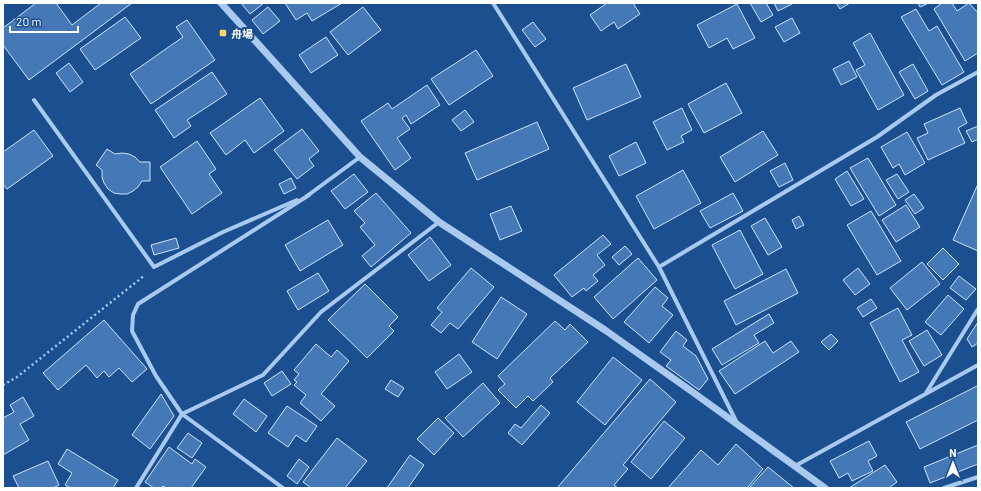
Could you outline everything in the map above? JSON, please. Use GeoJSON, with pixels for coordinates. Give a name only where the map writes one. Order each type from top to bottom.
{"type":"FeatureCollection","features":[{"type":"Feature","properties":{"kind":"street"},"geometry":{"type":"LineString","coordinates":[[221,3],[360,157],[439,222],[605,330],[825,488]]}},
{"type":"Feature","properties":{"kind":"street"},"geometry":{"type":"LineString","coordinates":[[494,3],[659,267],[739,426]]}},
{"type":"Feature","properties":{"kind":"street"},"geometry":{"type":"LineString","coordinates":[[659,267],[877,138],[936,95],[978,72]]}},
{"type":"Feature","properties":{"kind":"street"},"geometry":{"type":"LineString","coordinates":[[34,100],[154,267],[223,232],[309,195]]}},
{"type":"Feature","properties":{"kind":"street"},"geometry":{"type":"LineString","coordinates":[[283,488],[182,414],[156,376],[132,331],[133,315],[138,304],[309,195],[360,157]]}},
{"type":"Feature","properties":{"kind":"street"},"geometry":{"type":"LineString","coordinates":[[136,488],[182,414],[263,375],[321,312],[439,222]]}},
{"type":"Feature","properties":{"kind":"street"},"geometry":{"type":"LineString","coordinates":[[926,393],[978,309]]}},
{"type":"Feature","properties":{"kind":"street"},"geometry":{"type":"LineString","coordinates":[[794,467],[978,365]]}},
{"type":"Feature","properties":{"kind":"street"},"geometry":{"type":"LineString","coordinates":[[944,488],[978,477]]}},
{"type":"Feature","properties":{"kind":"path"},"geometry":{"type":"LineString","coordinates":[[3,385],[17,376],[154,267]]}},
{"type":"Feature","properties":{"kind":"building"},"geometry":{"type":"Polygon","coordinates":[[[36,3],[56,3],[72,25],[101,3],[132,3],[29,80],[3,45],[3,28],[36,3]]]}},
{"type":"Feature","properties":{"kind":"building"},"geometry":{"type":"Polygon","coordinates":[[[241,3],[264,3],[250,14],[241,3]]]}},
{"type":"Feature","properties":{"kind":"building"},"geometry":{"type":"Polygon","coordinates":[[[285,3],[342,3],[312,21],[307,13],[296,20],[285,3]]]}},
{"type":"Feature","properties":{"kind":"building"},"geometry":{"type":"Polygon","coordinates":[[[607,3],[633,3],[640,14],[618,29],[614,22],[601,31],[590,15],[607,3]]]}},
{"type":"Feature","properties":{"kind":"building"},"geometry":{"type":"Polygon","coordinates":[[[750,3],[766,3],[773,15],[761,22],[750,3]]]}},
{"type":"Feature","properties":{"kind":"building"},"geometry":{"type":"Polygon","coordinates":[[[774,3],[794,3],[778,11],[774,3]]]}},
{"type":"Feature","properties":{"kind":"building"},"geometry":{"type":"Polygon","coordinates":[[[836,3],[850,3],[840,9],[836,3]]]}},
{"type":"Feature","properties":{"kind":"building"},"geometry":{"type":"Polygon","coordinates":[[[918,3],[926,3],[927,4],[920,7],[918,3]]]}},
{"type":"Feature","properties":{"kind":"building"},"geometry":{"type":"Polygon","coordinates":[[[942,3],[952,3],[957,11],[969,3],[978,13],[978,53],[965,61],[934,9],[942,3]]]}},
{"type":"Feature","properties":{"kind":"building"},"geometry":{"type":"Polygon","coordinates":[[[737,4],[755,38],[733,49],[727,38],[709,48],[697,25],[737,4]]]}},
{"type":"Feature","properties":{"kind":"building"},"geometry":{"type":"Polygon","coordinates":[[[268,7],[280,21],[263,34],[252,20],[268,7]]]}},
{"type":"Feature","properties":{"kind":"building"},"geometry":{"type":"Polygon","coordinates":[[[363,7],[381,30],[348,55],[330,32],[363,7]]]}},
{"type":"Feature","properties":{"kind":"building"},"geometry":{"type":"Polygon","coordinates":[[[916,9],[929,31],[937,26],[964,72],[942,85],[901,17],[916,9]]]}},
{"type":"Feature","properties":{"kind":"building"},"geometry":{"type":"Polygon","coordinates":[[[125,17],[141,38],[95,70],[80,49],[125,17]]]}},
{"type":"Feature","properties":{"kind":"building"},"geometry":{"type":"Polygon","coordinates":[[[792,18],[800,33],[784,42],[775,27],[792,18]]]}},
{"type":"Feature","properties":{"kind":"building"},"geometry":{"type":"Polygon","coordinates":[[[187,20],[215,60],[151,104],[130,74],[183,37],[176,27],[187,20]]]}},
{"type":"Feature","properties":{"kind":"building"},"geometry":{"type":"Polygon","coordinates":[[[533,22],[546,39],[535,47],[522,30],[533,22]]]}},
{"type":"Feature","properties":{"kind":"building"},"geometry":{"type":"Polygon","coordinates":[[[870,33],[904,95],[878,110],[856,70],[865,65],[853,43],[870,33]]]}},
{"type":"Feature","properties":{"kind":"building"},"geometry":{"type":"Polygon","coordinates":[[[326,37],[338,55],[311,73],[299,55],[326,37]]]}},
{"type":"Feature","properties":{"kind":"building"},"geometry":{"type":"Polygon","coordinates":[[[476,50],[493,76],[449,105],[431,79],[476,50]]]}},
{"type":"Feature","properties":{"kind":"building"},"geometry":{"type":"Polygon","coordinates":[[[849,61],[857,77],[841,85],[833,69],[849,61]]]}},
{"type":"Feature","properties":{"kind":"building"},"geometry":{"type":"Polygon","coordinates":[[[69,63],[83,82],[70,92],[56,73],[69,63]]]}},
{"type":"Feature","properties":{"kind":"building"},"geometry":{"type":"Polygon","coordinates":[[[626,64],[641,97],[587,120],[573,88],[626,64]]]}},
{"type":"Feature","properties":{"kind":"building"},"geometry":{"type":"Polygon","coordinates":[[[913,64],[928,91],[915,99],[899,72],[913,64]]]}},
{"type":"Feature","properties":{"kind":"building"},"geometry":{"type":"Polygon","coordinates":[[[212,72],[227,94],[187,120],[191,126],[174,138],[155,110],[212,72]]]}},
{"type":"Feature","properties":{"kind":"building"},"geometry":{"type":"Polygon","coordinates":[[[726,83],[742,113],[704,133],[688,104],[726,83]]]}},
{"type":"Feature","properties":{"kind":"building"},"geometry":{"type":"Polygon","coordinates":[[[427,85],[440,105],[411,124],[406,115],[402,118],[410,129],[397,138],[411,158],[395,170],[361,121],[388,103],[392,109],[427,85]]]}},
{"type":"Feature","properties":{"kind":"building"},"geometry":{"type":"Polygon","coordinates":[[[260,98],[284,131],[254,153],[245,140],[226,155],[210,133],[260,98]]]}},
{"type":"Feature","properties":{"kind":"building"},"geometry":{"type":"Polygon","coordinates":[[[682,108],[692,130],[681,136],[684,142],[667,150],[653,122],[682,108]]]}},
{"type":"Feature","properties":{"kind":"building"},"geometry":{"type":"Polygon","coordinates":[[[960,108],[967,123],[958,128],[965,143],[928,160],[917,138],[928,133],[924,124],[960,108]]]}},
{"type":"Feature","properties":{"kind":"building"},"geometry":{"type":"Polygon","coordinates":[[[465,110],[474,122],[461,131],[452,120],[465,110]]]}},
{"type":"Feature","properties":{"kind":"building"},"geometry":{"type":"Polygon","coordinates":[[[537,122],[549,149],[477,180],[465,153],[537,122]]]}},
{"type":"Feature","properties":{"kind":"building"},"geometry":{"type":"Polygon","coordinates":[[[978,126],[978,139],[972,142],[966,131],[978,126]]]}},
{"type":"Feature","properties":{"kind":"building"},"geometry":{"type":"Polygon","coordinates":[[[302,129],[319,151],[309,159],[314,166],[297,179],[274,150],[302,129]]]}},
{"type":"Feature","properties":{"kind":"building"},"geometry":{"type":"Polygon","coordinates":[[[34,130],[53,156],[7,189],[3,184],[3,152],[34,130]]]}},
{"type":"Feature","properties":{"kind":"building"},"geometry":{"type":"Polygon","coordinates":[[[763,131],[778,155],[735,182],[720,157],[763,131]]]}},
{"type":"Feature","properties":{"kind":"building"},"geometry":{"type":"Polygon","coordinates":[[[907,132],[925,163],[905,175],[899,164],[893,168],[881,147],[907,132]]]}},
{"type":"Feature","properties":{"kind":"building"},"geometry":{"type":"Polygon","coordinates":[[[197,141],[216,169],[209,174],[222,193],[192,214],[160,167],[197,141]]]}},
{"type":"Feature","properties":{"kind":"building"},"geometry":{"type":"Polygon","coordinates":[[[636,142],[646,163],[619,176],[609,156],[636,142]]]}},
{"type":"Feature","properties":{"kind":"building"},"geometry":{"type":"Polygon","coordinates":[[[107,149],[115,154],[129,154],[140,162],[150,162],[150,181],[142,181],[138,187],[127,194],[114,193],[108,189],[102,177],[102,170],[96,165],[107,149]]]}},
{"type":"Feature","properties":{"kind":"building"},"geometry":{"type":"Polygon","coordinates":[[[868,158],[896,205],[879,216],[850,168],[868,158]]]}},
{"type":"Feature","properties":{"kind":"building"},"geometry":{"type":"Polygon","coordinates":[[[785,163],[793,180],[779,187],[770,171],[785,163]]]}},
{"type":"Feature","properties":{"kind":"building"},"geometry":{"type":"Polygon","coordinates":[[[683,170],[701,203],[654,229],[636,196],[683,170]]]}},
{"type":"Feature","properties":{"kind":"building"},"geometry":{"type":"Polygon","coordinates":[[[847,171],[864,199],[851,206],[835,179],[847,171]]]}},
{"type":"Feature","properties":{"kind":"building"},"geometry":{"type":"Polygon","coordinates":[[[354,174],[368,192],[345,209],[331,191],[354,174]]]}},
{"type":"Feature","properties":{"kind":"building"},"geometry":{"type":"Polygon","coordinates":[[[897,174],[909,192],[898,199],[886,180],[897,174]]]}},
{"type":"Feature","properties":{"kind":"building"},"geometry":{"type":"Polygon","coordinates":[[[291,178],[296,188],[284,194],[279,184],[291,178]]]}},
{"type":"Feature","properties":{"kind":"building"},"geometry":{"type":"Polygon","coordinates":[[[978,184],[978,251],[953,240],[978,184]]]}},
{"type":"Feature","properties":{"kind":"building"},"geometry":{"type":"Polygon","coordinates":[[[376,193],[411,233],[371,267],[362,256],[375,245],[360,227],[365,223],[354,211],[376,193]]]}},
{"type":"Feature","properties":{"kind":"building"},"geometry":{"type":"Polygon","coordinates":[[[733,193],[743,211],[710,228],[700,211],[733,193]]]}},
{"type":"Feature","properties":{"kind":"building"},"geometry":{"type":"Polygon","coordinates":[[[914,194],[924,208],[915,214],[905,200],[914,194]]]}},
{"type":"Feature","properties":{"kind":"building"},"geometry":{"type":"Polygon","coordinates":[[[906,205],[920,227],[896,242],[882,220],[906,205]]]}},
{"type":"Feature","properties":{"kind":"building"},"geometry":{"type":"Polygon","coordinates":[[[511,206],[522,231],[500,240],[490,214],[511,206]]]}},
{"type":"Feature","properties":{"kind":"building"},"geometry":{"type":"Polygon","coordinates":[[[871,211],[901,261],[877,275],[847,225],[871,211]]]}},
{"type":"Feature","properties":{"kind":"building"},"geometry":{"type":"Polygon","coordinates":[[[799,216],[804,225],[796,229],[792,220],[799,216]]]}},
{"type":"Feature","properties":{"kind":"building"},"geometry":{"type":"Polygon","coordinates":[[[765,218],[782,247],[768,255],[751,226],[765,218]]]}},
{"type":"Feature","properties":{"kind":"building"},"geometry":{"type":"Polygon","coordinates":[[[328,220],[343,245],[300,271],[285,245],[328,220]]]}},
{"type":"Feature","properties":{"kind":"building"},"geometry":{"type":"Polygon","coordinates":[[[740,230],[763,274],[735,289],[712,245],[740,230]]]}},
{"type":"Feature","properties":{"kind":"building"},"geometry":{"type":"Polygon","coordinates":[[[603,235],[611,244],[597,255],[605,265],[593,275],[598,281],[586,291],[584,288],[572,297],[554,275],[603,235]]]}},
{"type":"Feature","properties":{"kind":"building"},"geometry":{"type":"Polygon","coordinates":[[[430,237],[451,265],[429,281],[408,255],[430,237]]]}},
{"type":"Feature","properties":{"kind":"building"},"geometry":{"type":"Polygon","coordinates":[[[176,238],[179,248],[154,255],[151,245],[176,238]]]}},
{"type":"Feature","properties":{"kind":"building"},"geometry":{"type":"Polygon","coordinates":[[[625,246],[632,254],[619,265],[612,257],[625,246]]]}},
{"type":"Feature","properties":{"kind":"building"},"geometry":{"type":"Polygon","coordinates":[[[943,248],[959,264],[943,280],[927,264],[943,248]]]}},
{"type":"Feature","properties":{"kind":"building"},"geometry":{"type":"Polygon","coordinates":[[[638,258],[657,280],[613,319],[594,297],[638,258]]]}},
{"type":"Feature","properties":{"kind":"building"},"geometry":{"type":"Polygon","coordinates":[[[922,262],[940,284],[907,310],[890,288],[922,262]]]}},
{"type":"Feature","properties":{"kind":"building"},"geometry":{"type":"Polygon","coordinates":[[[471,268],[494,287],[458,329],[450,323],[441,333],[431,325],[442,312],[437,308],[471,268]]]}},
{"type":"Feature","properties":{"kind":"building"},"geometry":{"type":"Polygon","coordinates":[[[858,268],[870,284],[855,295],[843,280],[858,268]]]}},
{"type":"Feature","properties":{"kind":"building"},"geometry":{"type":"Polygon","coordinates":[[[786,269],[798,293],[736,325],[724,301],[786,269]]]}},
{"type":"Feature","properties":{"kind":"building"},"geometry":{"type":"Polygon","coordinates":[[[318,273],[329,291],[298,310],[287,291],[318,273]]]}},
{"type":"Feature","properties":{"kind":"building"},"geometry":{"type":"Polygon","coordinates":[[[959,276],[976,289],[966,300],[950,288],[959,276]]]}},
{"type":"Feature","properties":{"kind":"building"},"geometry":{"type":"Polygon","coordinates":[[[365,284],[398,317],[389,326],[394,331],[367,358],[328,320],[365,284]]]}},
{"type":"Feature","properties":{"kind":"building"},"geometry":{"type":"Polygon","coordinates":[[[655,287],[668,298],[662,306],[673,315],[649,343],[624,322],[655,287]]]}},
{"type":"Feature","properties":{"kind":"building"},"geometry":{"type":"Polygon","coordinates":[[[948,295],[964,309],[941,335],[925,322],[948,295]]]}},
{"type":"Feature","properties":{"kind":"building"},"geometry":{"type":"Polygon","coordinates":[[[501,297],[527,314],[497,359],[472,342],[501,297]]]}},
{"type":"Feature","properties":{"kind":"building"},"geometry":{"type":"Polygon","coordinates":[[[871,299],[877,308],[863,317],[857,308],[871,299]]]}},
{"type":"Feature","properties":{"kind":"building"},"geometry":{"type":"Polygon","coordinates":[[[898,308],[912,335],[902,340],[919,372],[900,382],[870,323],[898,308]]]}},
{"type":"Feature","properties":{"kind":"building"},"geometry":{"type":"Polygon","coordinates":[[[769,314],[774,323],[754,335],[759,343],[722,365],[712,349],[769,314]]]}},
{"type":"Feature","properties":{"kind":"building"},"geometry":{"type":"Polygon","coordinates":[[[104,320],[147,369],[132,382],[119,368],[109,377],[104,371],[97,378],[86,365],[58,390],[43,373],[104,320]]]}},
{"type":"Feature","properties":{"kind":"building"},"geometry":{"type":"Polygon","coordinates":[[[555,321],[565,330],[570,324],[588,342],[550,378],[553,382],[533,401],[528,396],[516,408],[498,390],[505,384],[498,376],[555,321]]]}},
{"type":"Feature","properties":{"kind":"building"},"geometry":{"type":"Polygon","coordinates":[[[978,322],[978,343],[972,347],[967,339],[978,322]]]}},
{"type":"Feature","properties":{"kind":"building"},"geometry":{"type":"Polygon","coordinates":[[[927,330],[942,355],[924,366],[909,341],[927,330]]]}},
{"type":"Feature","properties":{"kind":"building"},"geometry":{"type":"Polygon","coordinates":[[[676,331],[687,340],[683,346],[696,356],[708,379],[699,390],[666,366],[671,360],[660,352],[676,331]]]}},
{"type":"Feature","properties":{"kind":"building"},"geometry":{"type":"Polygon","coordinates":[[[831,334],[838,341],[829,350],[821,342],[831,334]]]}},
{"type":"Feature","properties":{"kind":"building"},"geometry":{"type":"Polygon","coordinates":[[[765,341],[773,353],[791,341],[799,352],[735,394],[719,371],[765,341]]]}},
{"type":"Feature","properties":{"kind":"building"},"geometry":{"type":"Polygon","coordinates":[[[316,344],[331,357],[337,350],[349,361],[321,394],[335,406],[321,421],[300,403],[306,395],[294,385],[297,382],[294,380],[299,374],[294,370],[316,344]]]}},
{"type":"Feature","properties":{"kind":"building"},"geometry":{"type":"Polygon","coordinates":[[[459,354],[472,372],[447,389],[435,372],[459,354]]]}},
{"type":"Feature","properties":{"kind":"building"},"geometry":{"type":"Polygon","coordinates":[[[613,357],[642,380],[605,425],[577,402],[613,357]]]}},
{"type":"Feature","properties":{"kind":"building"},"geometry":{"type":"Polygon","coordinates":[[[282,371],[291,384],[272,396],[264,383],[282,371]]]}},
{"type":"Feature","properties":{"kind":"building"},"geometry":{"type":"Polygon","coordinates":[[[650,379],[676,402],[623,465],[628,469],[614,485],[618,488],[557,488],[650,379]]]}},
{"type":"Feature","properties":{"kind":"building"},"geometry":{"type":"Polygon","coordinates":[[[391,380],[404,388],[398,397],[385,389],[391,380]]]}},
{"type":"Feature","properties":{"kind":"building"},"geometry":{"type":"Polygon","coordinates":[[[483,383],[500,403],[463,437],[445,418],[483,383]]]}},
{"type":"Feature","properties":{"kind":"building"},"geometry":{"type":"Polygon","coordinates":[[[977,386],[978,420],[920,449],[906,422],[977,386]]]}},
{"type":"Feature","properties":{"kind":"building"},"geometry":{"type":"Polygon","coordinates":[[[161,394],[174,416],[150,449],[132,435],[161,394]]]}},
{"type":"Feature","properties":{"kind":"building"},"geometry":{"type":"Polygon","coordinates":[[[23,397],[34,416],[20,424],[29,440],[3,455],[3,418],[14,412],[10,405],[23,397]]]}},
{"type":"Feature","properties":{"kind":"building"},"geometry":{"type":"Polygon","coordinates":[[[244,399],[267,416],[256,432],[233,414],[244,399]]]}},
{"type":"Feature","properties":{"kind":"building"},"geometry":{"type":"Polygon","coordinates":[[[541,405],[550,413],[522,445],[508,433],[515,424],[521,428],[541,405]]]}},
{"type":"Feature","properties":{"kind":"building"},"geometry":{"type":"Polygon","coordinates":[[[287,406],[317,426],[306,442],[296,435],[288,447],[268,433],[287,406]]]}},
{"type":"Feature","properties":{"kind":"building"},"geometry":{"type":"Polygon","coordinates":[[[438,418],[454,433],[434,455],[417,439],[438,418]]]}},
{"type":"Feature","properties":{"kind":"building"},"geometry":{"type":"Polygon","coordinates":[[[664,421],[685,438],[651,479],[631,462],[664,421]]]}},
{"type":"Feature","properties":{"kind":"building"},"geometry":{"type":"Polygon","coordinates":[[[188,433],[202,443],[192,458],[177,448],[188,433]]]}},
{"type":"Feature","properties":{"kind":"building"},"geometry":{"type":"Polygon","coordinates":[[[337,438],[367,461],[345,488],[311,488],[303,482],[337,438]]]}},
{"type":"Feature","properties":{"kind":"building"},"geometry":{"type":"Polygon","coordinates":[[[869,441],[877,456],[868,461],[873,471],[852,481],[848,473],[839,478],[830,461],[869,441]]]}},
{"type":"Feature","properties":{"kind":"building"},"geometry":{"type":"Polygon","coordinates":[[[736,444],[763,469],[747,488],[668,488],[701,450],[718,465],[736,444]]]}},
{"type":"Feature","properties":{"kind":"building"},"geometry":{"type":"Polygon","coordinates":[[[978,445],[978,464],[930,483],[924,467],[978,445]]]}},
{"type":"Feature","properties":{"kind":"building"},"geometry":{"type":"Polygon","coordinates":[[[169,447],[192,464],[195,459],[206,467],[191,488],[166,488],[163,486],[161,488],[154,488],[145,482],[169,447]]]}},
{"type":"Feature","properties":{"kind":"building"},"geometry":{"type":"Polygon","coordinates":[[[67,449],[118,480],[113,488],[71,488],[65,485],[72,473],[58,464],[67,449]]]}},
{"type":"Feature","properties":{"kind":"building"},"geometry":{"type":"Polygon","coordinates":[[[410,455],[424,465],[408,488],[387,488],[410,455]]]}},
{"type":"Feature","properties":{"kind":"building"},"geometry":{"type":"Polygon","coordinates":[[[299,459],[309,467],[297,484],[287,476],[299,459]]]}},
{"type":"Feature","properties":{"kind":"building"},"geometry":{"type":"Polygon","coordinates":[[[48,461],[59,485],[53,488],[19,488],[13,476],[48,461]]]}},
{"type":"Feature","properties":{"kind":"building"},"geometry":{"type":"Polygon","coordinates":[[[885,465],[897,482],[889,488],[849,488],[885,465]]]}},
{"type":"Feature","properties":{"kind":"building"},"geometry":{"type":"Polygon","coordinates":[[[768,467],[794,488],[749,488],[768,467]]]}},
{"type":"Feature","properties":{"kind":"place","name":"舟場"},"geometry":{"type":"Point","coordinates":[223,33]}}]}
